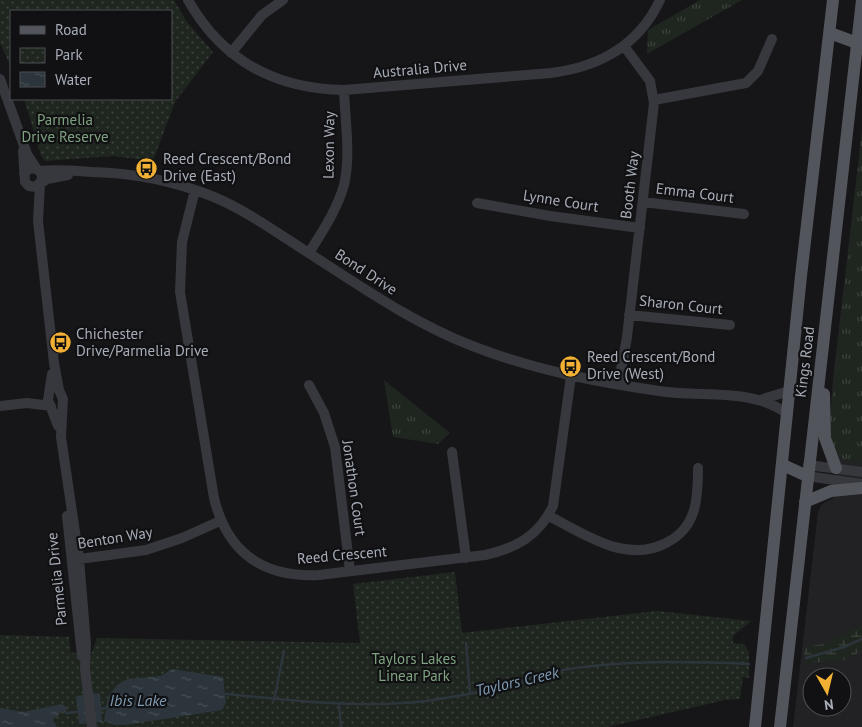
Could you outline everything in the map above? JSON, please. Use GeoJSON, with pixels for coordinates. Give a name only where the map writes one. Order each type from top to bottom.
{"type":"FeatureCollection","features":[{"type":"Feature","properties":{"kind":"main road","name":"Kings Road"},"geometry":{"type":"LineString","coordinates":[[755,727],[789,392],[833,0]]}},
{"type":"Feature","properties":{"kind":"main road","name":"Kings Road"},"geometry":{"type":"LineString","coordinates":[[780,727],[807,470],[858,66],[862,0]]}},
{"type":"Feature","properties":{"kind":"main road"},"geometry":{"type":"LineString","coordinates":[[830,33],[860,38]]}},
{"type":"Feature","properties":{"kind":"main road"},"geometry":{"type":"LineString","coordinates":[[821,361],[825,438],[836,468]]}},
{"type":"Feature","properties":{"kind":"main road"},"geometry":{"type":"LineString","coordinates":[[783,465],[807,470]]}},
{"type":"Feature","properties":{"kind":"main road"},"geometry":{"type":"LineString","coordinates":[[805,502],[831,491],[862,488]]}},
{"type":"Feature","properties":{"kind":"street","name":"Australia Drive"},"geometry":{"type":"LineString","coordinates":[[188,0],[210,33],[232,52],[258,70],[293,84],[317,89],[344,90],[561,72],[595,63],[624,46],[642,28],[660,0]]}},
{"type":"Feature","properties":{"kind":"street"},"geometry":{"type":"LineString","coordinates":[[232,52],[262,15],[283,0]]}},
{"type":"Feature","properties":{"kind":"street"},"geometry":{"type":"LineString","coordinates":[[654,100],[746,83],[758,71],[772,39]]}},
{"type":"Feature","properties":{"kind":"street","name":"Booth Way"},"geometry":{"type":"LineString","coordinates":[[622,384],[626,372],[627,337],[654,100],[652,86],[646,74],[624,46]]}},
{"type":"Feature","properties":{"kind":"street"},"geometry":{"type":"LineString","coordinates":[[0,80],[21,138],[38,170]]}},
{"type":"Feature","properties":{"kind":"street","name":"Lexon Way"},"geometry":{"type":"LineString","coordinates":[[309,253],[332,216],[344,185],[346,167],[344,90]]}},
{"type":"Feature","properties":{"kind":"street"},"geometry":{"type":"LineString","coordinates":[[21,138],[23,179],[37,184]]}},
{"type":"Feature","properties":{"kind":"street"},"geometry":{"type":"LineString","coordinates":[[24,173],[28,169],[38,170]]}},
{"type":"Feature","properties":{"kind":"street","name":"Bond Drive"},"geometry":{"type":"LineString","coordinates":[[38,170],[130,174],[195,190],[246,213],[395,308],[447,335],[522,363],[571,376],[675,393],[708,393],[760,400]]}},
{"type":"Feature","properties":{"kind":"street","name":"Parmelia Drive"},"geometry":{"type":"LineString","coordinates":[[38,170],[42,177],[37,184],[38,221],[54,363],[55,400],[61,437],[92,727]]}},
{"type":"Feature","properties":{"kind":"street","name":"Bond Drive"},"geometry":{"type":"LineString","coordinates":[[37,184],[52,178],[84,171]]}},
{"type":"Feature","properties":{"kind":"street","name":"Reed Crescent"},"geometry":{"type":"LineString","coordinates":[[195,190],[182,242],[180,292],[199,417],[214,498],[220,521],[240,549],[266,567],[299,576],[466,558],[498,552],[524,542],[548,516],[556,494],[571,376]]}},
{"type":"Feature","properties":{"kind":"street","name":"Lynne Court"},"geometry":{"type":"LineString","coordinates":[[478,202],[550,216],[640,228]]}},
{"type":"Feature","properties":{"kind":"street","name":"Emma Court"},"geometry":{"type":"LineString","coordinates":[[643,202],[744,214]]}},
{"type":"Feature","properties":{"kind":"street","name":"Sharon Court"},"geometry":{"type":"LineString","coordinates":[[630,315],[730,325]]}},
{"type":"Feature","properties":{"kind":"street","name":"Jonathon Court"},"geometry":{"type":"LineString","coordinates":[[309,385],[324,413],[335,447],[350,571]]}},
{"type":"Feature","properties":{"kind":"street"},"geometry":{"type":"LineString","coordinates":[[760,400],[773,398],[789,392]]}},
{"type":"Feature","properties":{"kind":"street"},"geometry":{"type":"LineString","coordinates":[[0,406],[55,400]]}},
{"type":"Feature","properties":{"kind":"street"},"geometry":{"type":"LineString","coordinates":[[760,400],[777,406],[788,414]]}},
{"type":"Feature","properties":{"kind":"street"},"geometry":{"type":"LineString","coordinates":[[452,452],[466,558]]}},
{"type":"Feature","properties":{"kind":"street"},"geometry":{"type":"LineString","coordinates":[[548,516],[597,541],[615,547],[640,551],[660,547],[680,534],[690,523],[698,496],[698,468]]}},
{"type":"Feature","properties":{"kind":"street"},"geometry":{"type":"LineString","coordinates":[[807,470],[836,468],[862,472]]}},
{"type":"Feature","properties":{"kind":"street"},"geometry":{"type":"LineString","coordinates":[[807,470],[862,484]]}},
{"type":"Feature","properties":{"kind":"street","name":"Benton Way"},"geometry":{"type":"LineString","coordinates":[[74,560],[146,550],[182,538],[220,521]]}},
{"type":"Feature","properties":{"kind":"shaded area"},"geometry":{"type":"Polygon","coordinates":[[[862,130],[862,727],[793,727],[818,512],[822,504],[833,498],[838,457],[832,438],[830,417],[862,130]]]}},
{"type":"Feature","properties":{"kind":"green space","name":"Parmelia Drive Reserve"},"geometry":{"type":"Polygon","coordinates":[[[0,0],[174,0],[187,22],[213,52],[175,102],[153,161],[113,156],[45,161],[41,156],[24,100],[172,100],[172,10],[10,10],[10,65],[0,43],[0,0]]]}},
{"type":"Feature","properties":{"kind":"green space"},"geometry":{"type":"Polygon","coordinates":[[[700,0],[742,0],[647,54],[648,30],[700,0]]]}},
{"type":"Feature","properties":{"kind":"green space"},"geometry":{"type":"Polygon","coordinates":[[[862,130],[862,463],[844,459],[835,450],[832,443],[830,417],[862,130]]]}},
{"type":"Feature","properties":{"kind":"green space"},"geometry":{"type":"Polygon","coordinates":[[[384,380],[450,433],[438,444],[393,437],[384,380]]]}},
{"type":"Feature","properties":{"kind":"green space","name":"Taylors Lakes Linear Park"},"geometry":{"type":"Polygon","coordinates":[[[455,572],[462,633],[657,611],[751,621],[733,636],[733,643],[744,644],[749,652],[749,678],[743,677],[740,699],[725,700],[608,727],[0,727],[0,635],[69,637],[71,653],[77,652],[78,656],[91,655],[97,638],[360,643],[353,584],[455,572]]]}},
{"type":"Feature","properties":{"kind":"green space"},"geometry":{"type":"Polygon","coordinates":[[[862,626],[862,651],[843,660],[804,663],[804,647],[823,644],[862,626]]]}},
{"type":"Feature","properties":{"kind":"water","name":"Ibis Lake"},"geometry":{"type":"Polygon","coordinates":[[[172,669],[223,677],[226,703],[222,710],[125,725],[114,725],[104,721],[108,697],[117,685],[128,679],[161,676],[172,669]]]}},
{"type":"Feature","properties":{"kind":"water"},"geometry":{"type":"Polygon","coordinates":[[[100,693],[102,722],[79,724],[76,696],[100,693]]]}},
{"type":"Feature","properties":{"kind":"water"},"geometry":{"type":"Polygon","coordinates":[[[62,704],[67,708],[66,713],[61,712],[53,720],[57,727],[0,727],[0,708],[23,712],[62,704]]]}},
{"type":"Feature","properties":{"kind":"waterway","name":"Taylors Creek"},"geometry":{"type":"LineString","coordinates":[[806,658],[844,647],[862,639]]}},
{"type":"Feature","properties":{"kind":"waterway"},"geometry":{"type":"LineString","coordinates":[[466,643],[470,693]]}},
{"type":"Feature","properties":{"kind":"waterway"},"geometry":{"type":"LineString","coordinates":[[274,700],[284,651]]}},
{"type":"Feature","properties":{"kind":"waterway","name":"Taylors Creek"},"geometry":{"type":"LineString","coordinates":[[226,694],[326,703],[401,703],[476,693],[549,672],[580,667],[652,662],[749,664]]}},
{"type":"Feature","properties":{"kind":"waterway"},"geometry":{"type":"LineString","coordinates":[[339,704],[341,727]]}},
{"type":"Feature","properties":{"kind":"waterway","name":"Taylors Creek"},"geometry":{"type":"LineString","coordinates":[[101,709],[105,708]]}},
{"type":"Feature","properties":{"kind":"waterway","name":"Taylors Creek"},"geometry":{"type":"LineString","coordinates":[[66,713],[77,712]]}},
{"type":"Feature","properties":{"kind":"place","name":"Reed Crescent/Bond Drive (East)"},"geometry":{"type":"Point","coordinates":[147,168]}},
{"type":"Feature","properties":{"kind":"place","name":"Chichester Drive/Parmelia Drive"},"geometry":{"type":"Point","coordinates":[60,343]}},
{"type":"Feature","properties":{"kind":"place","name":"Reed Crescent/Bond Drive (West)"},"geometry":{"type":"Point","coordinates":[571,366]}}]}
